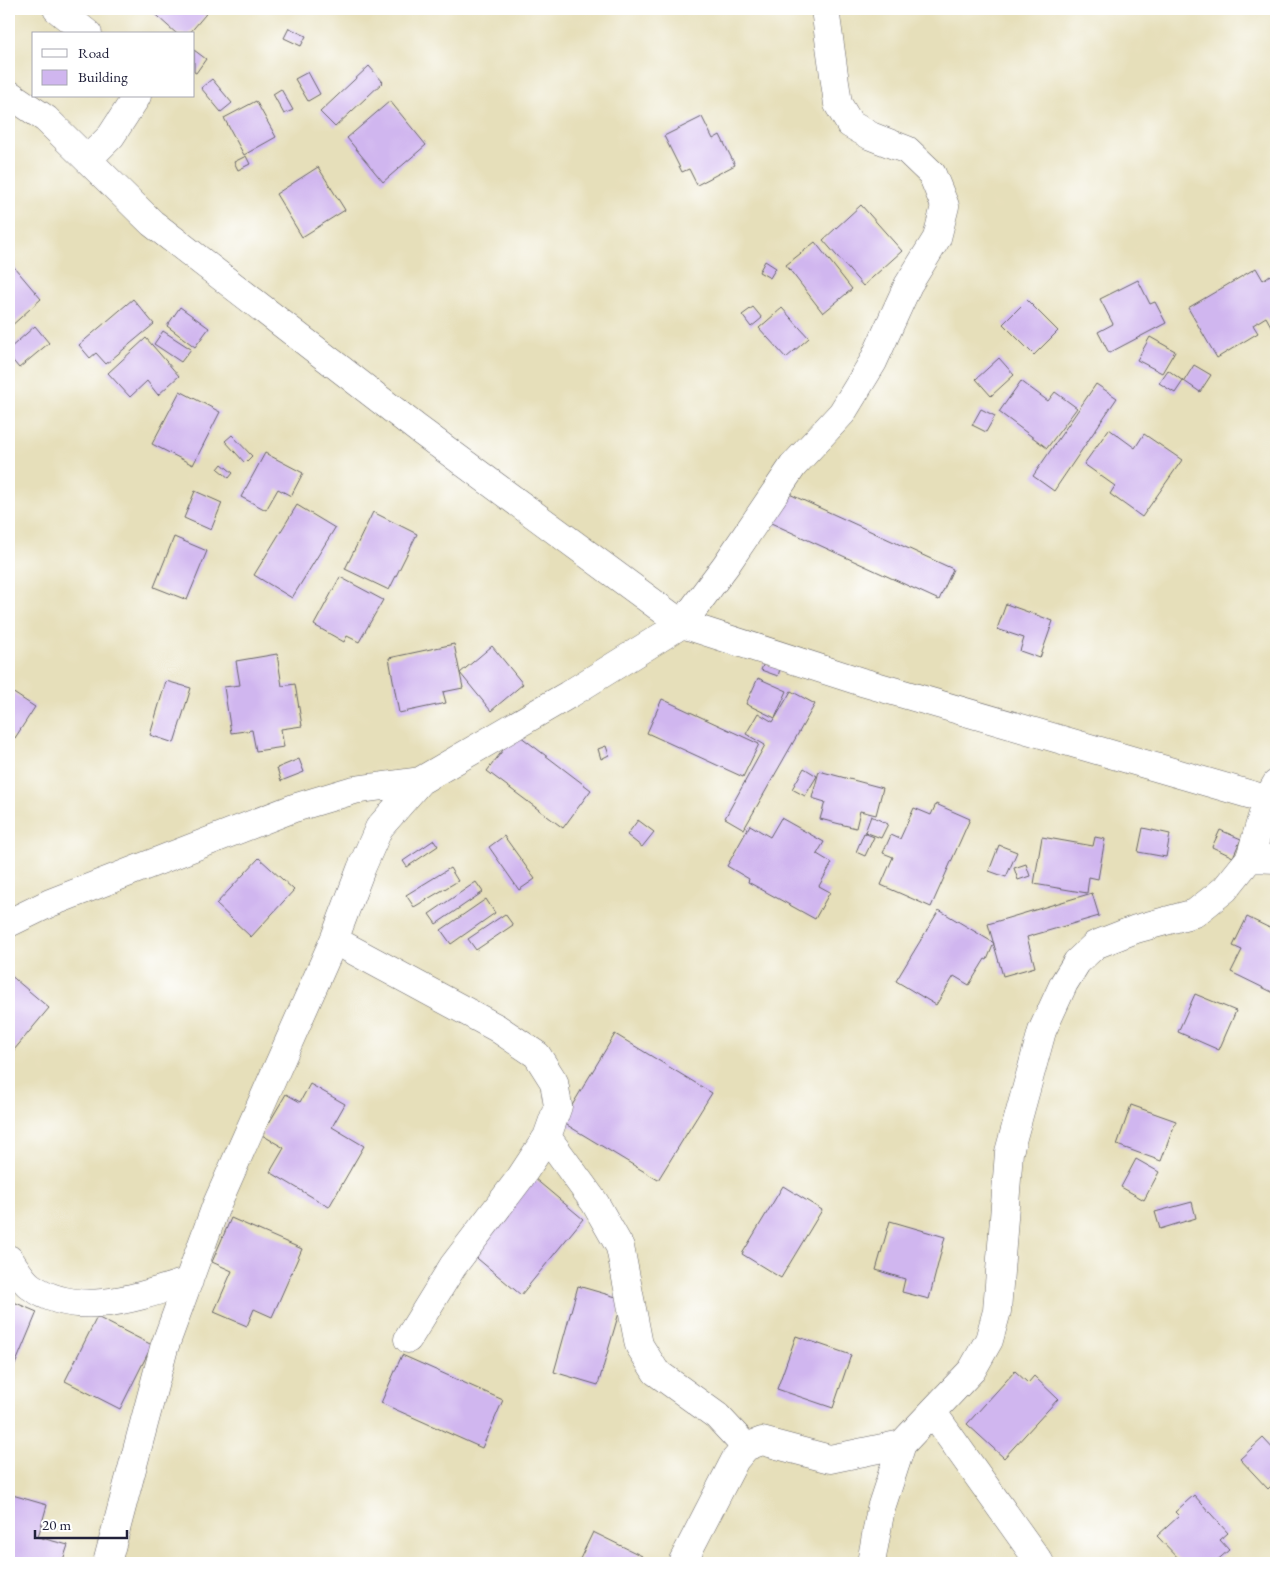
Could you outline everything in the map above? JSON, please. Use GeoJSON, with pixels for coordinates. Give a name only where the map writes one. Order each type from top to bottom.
{"type":"FeatureCollection","features":[{"type":"Feature","properties":{"kind":"street"},"geometry":{"type":"LineString","coordinates":[[57,9],[86,32]]}},
{"type":"Feature","properties":{"kind":"street"},"geometry":{"type":"LineString","coordinates":[[108,1563],[164,1348],[216,1206],[334,940],[361,869],[380,828],[420,781],[568,695],[682,624],[726,565],[792,466],[842,413],[873,362],[908,285],[936,238],[945,206],[932,174],[907,150],[870,136],[850,124],[838,104],[825,9]]}},
{"type":"Feature","properties":{"kind":"street"},"geometry":{"type":"LineString","coordinates":[[9,94],[46,119],[152,223],[418,430],[682,624],[862,682],[1273,795],[1263,859],[1195,913],[1136,929],[1095,945],[1077,962],[1064,983],[1042,1031],[1009,1152],[997,1311],[989,1340],[972,1370],[902,1444],[881,1508],[871,1563]]}},
{"type":"Feature","properties":{"kind":"street"},"geometry":{"type":"LineString","coordinates":[[88,159],[112,136],[136,98]]}},
{"type":"Feature","properties":{"kind":"street"},"geometry":{"type":"LineString","coordinates":[[9,923],[50,903],[294,808],[354,790],[420,781]]}},
{"type":"Feature","properties":{"kind":"street"},"geometry":{"type":"LineString","coordinates":[[334,940],[497,1028],[537,1054],[554,1082],[558,1106],[546,1137],[520,1178],[453,1266],[408,1339]]}},
{"type":"Feature","properties":{"kind":"street"},"geometry":{"type":"LineString","coordinates":[[546,1137],[595,1203],[620,1247],[639,1345],[656,1372],[716,1416],[746,1447]]}},
{"type":"Feature","properties":{"kind":"street"},"geometry":{"type":"LineString","coordinates":[[9,1259],[29,1285],[55,1300],[87,1305],[137,1297],[189,1281]]}},
{"type":"Feature","properties":{"kind":"street"},"geometry":{"type":"LineString","coordinates":[[932,1413],[1040,1563]]}},
{"type":"Feature","properties":{"kind":"street"},"geometry":{"type":"LineString","coordinates":[[682,1563],[735,1460],[746,1447],[762,1441],[830,1459],[902,1444]]}},
{"type":"Feature","properties":{"kind":"building"},"geometry":{"type":"Polygon","coordinates":[[[149,9],[210,9],[191,32],[175,32],[149,9]]]}},
{"type":"Feature","properties":{"kind":"building"},"geometry":{"type":"Polygon","coordinates":[[[289,28],[306,36],[301,46],[284,38],[289,28]]]}},
{"type":"Feature","properties":{"kind":"building"},"geometry":{"type":"Polygon","coordinates":[[[195,51],[206,59],[195,72],[195,51]]]}},
{"type":"Feature","properties":{"kind":"building"},"geometry":{"type":"Polygon","coordinates":[[[369,66],[383,82],[335,127],[320,112],[369,66]]]}},
{"type":"Feature","properties":{"kind":"building"},"geometry":{"type":"Polygon","coordinates":[[[308,72],[320,94],[308,101],[295,79],[308,72]]]}},
{"type":"Feature","properties":{"kind":"building"},"geometry":{"type":"Polygon","coordinates":[[[212,79],[232,103],[221,112],[201,88],[212,79]]]}},
{"type":"Feature","properties":{"kind":"building"},"geometry":{"type":"Polygon","coordinates":[[[281,89],[293,110],[284,114],[273,94],[281,89]]]}},
{"type":"Feature","properties":{"kind":"building"},"geometry":{"type":"Polygon","coordinates":[[[256,101],[276,137],[244,155],[224,118],[256,101]]]}},
{"type":"Feature","properties":{"kind":"building"},"geometry":{"type":"Polygon","coordinates":[[[390,101],[426,145],[383,182],[347,138],[390,101]]]}},
{"type":"Feature","properties":{"kind":"building"},"geometry":{"type":"Polygon","coordinates":[[[702,117],[713,139],[720,135],[735,165],[697,185],[689,169],[682,172],[664,136],[702,117]]]}},
{"type":"Feature","properties":{"kind":"building"},"geometry":{"type":"Polygon","coordinates":[[[246,156],[250,164],[238,170],[234,162],[246,156]]]}},
{"type":"Feature","properties":{"kind":"building"},"geometry":{"type":"Polygon","coordinates":[[[318,167],[345,210],[302,237],[276,194],[318,167]]]}},
{"type":"Feature","properties":{"kind":"building"},"geometry":{"type":"Polygon","coordinates":[[[861,205],[902,251],[863,286],[823,240],[861,205]]]}},
{"type":"Feature","properties":{"kind":"building"},"geometry":{"type":"Polygon","coordinates":[[[815,242],[852,289],[823,313],[786,265],[815,242]]]}},
{"type":"Feature","properties":{"kind":"building"},"geometry":{"type":"Polygon","coordinates":[[[9,261],[41,299],[9,328],[9,261]]]}},
{"type":"Feature","properties":{"kind":"building"},"geometry":{"type":"Polygon","coordinates":[[[765,261],[776,268],[770,278],[759,272],[765,261]]]}},
{"type":"Feature","properties":{"kind":"building"},"geometry":{"type":"Polygon","coordinates":[[[1256,268],[1263,280],[1270,275],[1276,285],[1276,325],[1272,328],[1266,317],[1253,325],[1258,333],[1217,358],[1188,308],[1256,268]]]}},
{"type":"Feature","properties":{"kind":"building"},"geometry":{"type":"Polygon","coordinates":[[[1138,280],[1150,304],[1155,302],[1166,323],[1109,353],[1098,332],[1113,324],[1100,299],[1138,280]]]}},
{"type":"Feature","properties":{"kind":"building"},"geometry":{"type":"Polygon","coordinates":[[[133,299],[154,324],[106,364],[96,353],[90,358],[79,345],[133,299]]]}},
{"type":"Feature","properties":{"kind":"building"},"geometry":{"type":"Polygon","coordinates":[[[1027,300],[1058,331],[1034,355],[1003,324],[1027,300]]]}},
{"type":"Feature","properties":{"kind":"building"},"geometry":{"type":"Polygon","coordinates":[[[180,307],[209,328],[195,347],[167,326],[180,307]]]}},
{"type":"Feature","properties":{"kind":"building"},"geometry":{"type":"Polygon","coordinates":[[[753,307],[762,318],[751,327],[742,315],[753,307]]]}},
{"type":"Feature","properties":{"kind":"building"},"geometry":{"type":"Polygon","coordinates":[[[782,308],[809,338],[786,358],[759,328],[782,308]]]}},
{"type":"Feature","properties":{"kind":"building"},"geometry":{"type":"Polygon","coordinates":[[[35,326],[49,343],[19,368],[9,356],[9,349],[35,326]]]}},
{"type":"Feature","properties":{"kind":"building"},"geometry":{"type":"Polygon","coordinates":[[[163,331],[191,349],[181,362],[154,344],[163,331]]]}},
{"type":"Feature","properties":{"kind":"building"},"geometry":{"type":"Polygon","coordinates":[[[1150,337],[1175,351],[1162,373],[1137,360],[1150,337]]]}},
{"type":"Feature","properties":{"kind":"building"},"geometry":{"type":"Polygon","coordinates":[[[146,338],[179,376],[158,395],[147,381],[130,397],[108,373],[146,338]]]}},
{"type":"Feature","properties":{"kind":"building"},"geometry":{"type":"Polygon","coordinates":[[[999,358],[1014,375],[991,396],[976,379],[999,358]]]}},
{"type":"Feature","properties":{"kind":"building"},"geometry":{"type":"Polygon","coordinates":[[[1194,365],[1211,375],[1200,392],[1184,381],[1194,365]]]}},
{"type":"Feature","properties":{"kind":"building"},"geometry":{"type":"Polygon","coordinates":[[[1168,370],[1183,381],[1175,393],[1159,383],[1168,370]]]}},
{"type":"Feature","properties":{"kind":"building"},"geometry":{"type":"Polygon","coordinates":[[[1021,381],[1048,401],[1055,392],[1077,408],[1047,448],[999,412],[1021,381]]]}},
{"type":"Feature","properties":{"kind":"building"},"geometry":{"type":"Polygon","coordinates":[[[1096,384],[1117,398],[1054,491],[1033,476],[1096,384]]]}},
{"type":"Feature","properties":{"kind":"building"},"geometry":{"type":"Polygon","coordinates":[[[180,391],[220,412],[193,465],[152,444],[180,391]]]}},
{"type":"Feature","properties":{"kind":"building"},"geometry":{"type":"Polygon","coordinates":[[[981,409],[995,416],[986,432],[972,425],[981,409]]]}},
{"type":"Feature","properties":{"kind":"building"},"geometry":{"type":"Polygon","coordinates":[[[1109,429],[1135,448],[1144,434],[1182,460],[1142,517],[1110,494],[1115,486],[1084,464],[1109,429]]]}},
{"type":"Feature","properties":{"kind":"building"},"geometry":{"type":"Polygon","coordinates":[[[232,435],[252,456],[245,463],[225,441],[232,435]]]}},
{"type":"Feature","properties":{"kind":"building"},"geometry":{"type":"Polygon","coordinates":[[[265,453],[303,473],[291,496],[278,489],[266,510],[241,497],[265,453]]]}},
{"type":"Feature","properties":{"kind":"building"},"geometry":{"type":"Polygon","coordinates":[[[222,464],[233,473],[229,478],[218,469],[222,464]]]}},
{"type":"Feature","properties":{"kind":"building"},"geometry":{"type":"Polygon","coordinates":[[[195,491],[222,503],[211,530],[184,518],[195,491]]]}},
{"type":"Feature","properties":{"kind":"building"},"geometry":{"type":"Polygon","coordinates":[[[785,492],[953,569],[939,600],[771,523],[785,492]]]}},
{"type":"Feature","properties":{"kind":"building"},"geometry":{"type":"Polygon","coordinates":[[[297,505],[335,528],[292,598],[254,575],[297,505]]]}},
{"type":"Feature","properties":{"kind":"building"},"geometry":{"type":"Polygon","coordinates":[[[373,512],[417,534],[389,590],[345,569],[373,512]]]}},
{"type":"Feature","properties":{"kind":"building"},"geometry":{"type":"Polygon","coordinates":[[[174,537],[207,551],[187,600],[154,587],[174,537]]]}},
{"type":"Feature","properties":{"kind":"building"},"geometry":{"type":"Polygon","coordinates":[[[340,577],[383,600],[359,642],[347,636],[344,642],[314,625],[340,577]]]}},
{"type":"Feature","properties":{"kind":"building"},"geometry":{"type":"Polygon","coordinates":[[[1006,604],[1053,621],[1040,658],[1020,651],[1024,638],[997,629],[1006,604]]]}},
{"type":"Feature","properties":{"kind":"building"},"geometry":{"type":"Polygon","coordinates":[[[454,644],[463,688],[443,692],[446,703],[399,713],[389,658],[454,644]]]}},
{"type":"Feature","properties":{"kind":"building"},"geometry":{"type":"Polygon","coordinates":[[[492,646],[523,684],[491,711],[460,673],[492,646]]]}},
{"type":"Feature","properties":{"kind":"building"},"geometry":{"type":"Polygon","coordinates":[[[277,654],[282,686],[295,684],[302,726],[281,729],[284,747],[256,751],[252,730],[231,733],[224,687],[240,685],[236,661],[277,654]]]}},
{"type":"Feature","properties":{"kind":"building"},"geometry":{"type":"Polygon","coordinates":[[[764,663],[780,669],[778,676],[761,670],[764,663]]]}},
{"type":"Feature","properties":{"kind":"building"},"geometry":{"type":"Polygon","coordinates":[[[758,678],[787,691],[775,718],[746,704],[758,678]]]}},
{"type":"Feature","properties":{"kind":"building"},"geometry":{"type":"Polygon","coordinates":[[[166,681],[191,688],[174,743],[150,735],[166,681]]]}},
{"type":"Feature","properties":{"kind":"building"},"geometry":{"type":"Polygon","coordinates":[[[9,690],[35,707],[15,738],[9,734],[9,690]]]}},
{"type":"Feature","properties":{"kind":"building"},"geometry":{"type":"Polygon","coordinates":[[[791,691],[815,704],[744,829],[725,818],[765,745],[746,734],[758,713],[773,722],[791,691]]]}},
{"type":"Feature","properties":{"kind":"building"},"geometry":{"type":"Polygon","coordinates":[[[662,699],[759,744],[743,777],[647,733],[662,699]]]}},
{"type":"Feature","properties":{"kind":"building"},"geometry":{"type":"Polygon","coordinates":[[[516,733],[591,790],[563,828],[487,771],[516,733]]]}},
{"type":"Feature","properties":{"kind":"building"},"geometry":{"type":"Polygon","coordinates":[[[606,746],[609,755],[601,759],[598,749],[606,746]]]}},
{"type":"Feature","properties":{"kind":"building"},"geometry":{"type":"Polygon","coordinates":[[[299,759],[304,772],[281,781],[277,768],[299,759]]]}},
{"type":"Feature","properties":{"kind":"building"},"geometry":{"type":"Polygon","coordinates":[[[804,768],[817,776],[805,796],[792,789],[804,768]]]}},
{"type":"Feature","properties":{"kind":"building"},"geometry":{"type":"Polygon","coordinates":[[[819,771],[883,788],[876,815],[860,811],[856,828],[820,819],[825,802],[812,798],[819,771]]]}},
{"type":"Feature","properties":{"kind":"building"},"geometry":{"type":"Polygon","coordinates":[[[936,804],[970,819],[931,907],[881,885],[893,857],[883,853],[891,835],[900,839],[914,808],[931,815],[936,804]]]}},
{"type":"Feature","properties":{"kind":"building"},"geometry":{"type":"Polygon","coordinates":[[[871,816],[888,824],[881,838],[865,832],[871,816]]]}},
{"type":"Feature","properties":{"kind":"building"},"geometry":{"type":"Polygon","coordinates":[[[781,818],[824,842],[817,854],[832,863],[819,886],[830,892],[815,919],[748,882],[749,879],[727,866],[750,825],[770,837],[781,818]]]}},
{"type":"Feature","properties":{"kind":"building"},"geometry":{"type":"Polygon","coordinates":[[[638,820],[654,832],[642,847],[627,835],[638,820]]]}},
{"type":"Feature","properties":{"kind":"building"},"geometry":{"type":"Polygon","coordinates":[[[1143,828],[1170,834],[1166,857],[1138,852],[1143,828]]]}},
{"type":"Feature","properties":{"kind":"building"},"geometry":{"type":"Polygon","coordinates":[[[1220,830],[1241,839],[1233,857],[1212,847],[1220,830]]]}},
{"type":"Feature","properties":{"kind":"building"},"geometry":{"type":"Polygon","coordinates":[[[864,833],[874,837],[865,856],[856,852],[864,833]]]}},
{"type":"Feature","properties":{"kind":"building"},"geometry":{"type":"Polygon","coordinates":[[[504,836],[535,879],[519,890],[489,847],[504,836]]]}},
{"type":"Feature","properties":{"kind":"building"},"geometry":{"type":"Polygon","coordinates":[[[1042,837],[1093,846],[1095,837],[1105,839],[1098,879],[1089,877],[1087,893],[1034,884],[1042,837]]]}},
{"type":"Feature","properties":{"kind":"building"},"geometry":{"type":"Polygon","coordinates":[[[434,840],[438,846],[407,867],[403,861],[434,840]]]}},
{"type":"Feature","properties":{"kind":"building"},"geometry":{"type":"Polygon","coordinates":[[[999,845],[1017,852],[1006,877],[989,871],[999,845]]]}},
{"type":"Feature","properties":{"kind":"building"},"geometry":{"type":"Polygon","coordinates":[[[259,858],[294,890],[251,937],[216,904],[259,858]]]}},
{"type":"Feature","properties":{"kind":"building"},"geometry":{"type":"Polygon","coordinates":[[[1026,864],[1030,876],[1018,880],[1014,868],[1026,864]]]}},
{"type":"Feature","properties":{"kind":"building"},"geometry":{"type":"Polygon","coordinates":[[[450,868],[458,881],[414,907],[406,895],[450,868]]]}},
{"type":"Feature","properties":{"kind":"building"},"geometry":{"type":"Polygon","coordinates":[[[476,882],[483,892],[436,924],[429,914],[476,882]]]}},
{"type":"Feature","properties":{"kind":"building"},"geometry":{"type":"Polygon","coordinates":[[[1092,893],[1099,916],[1027,937],[1035,967],[1003,976],[988,924],[1092,893]]]}},
{"type":"Feature","properties":{"kind":"building"},"geometry":{"type":"Polygon","coordinates":[[[486,899],[495,913],[451,944],[441,930],[486,899]]]}},
{"type":"Feature","properties":{"kind":"building"},"geometry":{"type":"Polygon","coordinates":[[[939,910],[994,943],[987,960],[985,959],[969,985],[954,976],[936,1005],[896,981],[939,910]]]}},
{"type":"Feature","properties":{"kind":"building"},"geometry":{"type":"Polygon","coordinates":[[[505,914],[513,925],[476,950],[468,939],[505,914]]]}},
{"type":"Feature","properties":{"kind":"building"},"geometry":{"type":"Polygon","coordinates":[[[1247,917],[1276,931],[1276,994],[1231,972],[1242,950],[1233,946],[1247,917]]]}},
{"type":"Feature","properties":{"kind":"building"},"geometry":{"type":"Polygon","coordinates":[[[9,974],[49,1008],[9,1056],[9,974]]]}},
{"type":"Feature","properties":{"kind":"building"},"geometry":{"type":"Polygon","coordinates":[[[1195,994],[1236,1011],[1219,1050],[1178,1032],[1195,994]]]}},
{"type":"Feature","properties":{"kind":"building"},"geometry":{"type":"Polygon","coordinates":[[[615,1034],[712,1093],[658,1180],[562,1122],[615,1034]]]}},
{"type":"Feature","properties":{"kind":"building"},"geometry":{"type":"Polygon","coordinates":[[[310,1084],[345,1104],[332,1127],[364,1146],[329,1207],[270,1172],[284,1148],[262,1135],[286,1094],[300,1102],[310,1084]]]}},
{"type":"Feature","properties":{"kind":"building"},"geometry":{"type":"Polygon","coordinates":[[[1131,1105],[1176,1121],[1161,1161],[1117,1145],[1131,1105]]]}},
{"type":"Feature","properties":{"kind":"building"},"geometry":{"type":"Polygon","coordinates":[[[1136,1159],[1159,1172],[1144,1200],[1121,1187],[1136,1159]]]}},
{"type":"Feature","properties":{"kind":"building"},"geometry":{"type":"Polygon","coordinates":[[[534,1178],[583,1219],[521,1295],[472,1254],[534,1178]]]}},
{"type":"Feature","properties":{"kind":"building"},"geometry":{"type":"Polygon","coordinates":[[[783,1186],[822,1210],[781,1278],[742,1254],[783,1186]]]}},
{"type":"Feature","properties":{"kind":"building"},"geometry":{"type":"Polygon","coordinates":[[[1192,1202],[1196,1218],[1160,1229],[1155,1212],[1192,1202]]]}},
{"type":"Feature","properties":{"kind":"building"},"geometry":{"type":"Polygon","coordinates":[[[231,1218],[302,1249],[272,1317],[254,1309],[247,1326],[214,1312],[232,1271],[212,1262],[231,1218]]]}},
{"type":"Feature","properties":{"kind":"building"},"geometry":{"type":"Polygon","coordinates":[[[890,1221],[945,1237],[929,1299],[902,1292],[905,1279],[876,1270],[890,1221]]]}},
{"type":"Feature","properties":{"kind":"building"},"geometry":{"type":"Polygon","coordinates":[[[578,1286],[623,1299],[598,1385],[554,1372],[578,1286]]]}},
{"type":"Feature","properties":{"kind":"building"},"geometry":{"type":"Polygon","coordinates":[[[9,1300],[37,1312],[9,1379],[9,1300]]]}},
{"type":"Feature","properties":{"kind":"building"},"geometry":{"type":"Polygon","coordinates":[[[97,1317],[152,1345],[120,1409],[65,1381],[97,1317]]]}},
{"type":"Feature","properties":{"kind":"building"},"geometry":{"type":"Polygon","coordinates":[[[796,1336],[851,1355],[833,1408],[777,1389],[796,1336]]]}},
{"type":"Feature","properties":{"kind":"building"},"geometry":{"type":"Polygon","coordinates":[[[402,1355],[503,1400],[482,1448],[381,1403],[402,1355]]]}},
{"type":"Feature","properties":{"kind":"building"},"geometry":{"type":"Polygon","coordinates":[[[1015,1371],[1028,1383],[1034,1376],[1058,1399],[1004,1458],[967,1424],[1015,1371]]]}},
{"type":"Feature","properties":{"kind":"building"},"geometry":{"type":"Polygon","coordinates":[[[1263,1438],[1276,1452],[1276,1481],[1268,1489],[1240,1459],[1263,1438]]]}},
{"type":"Feature","properties":{"kind":"building"},"geometry":{"type":"Polygon","coordinates":[[[9,1494],[47,1505],[38,1537],[68,1545],[62,1563],[9,1563],[9,1494]]]}},
{"type":"Feature","properties":{"kind":"building"},"geometry":{"type":"Polygon","coordinates":[[[1194,1495],[1228,1533],[1220,1540],[1229,1550],[1214,1563],[1183,1563],[1157,1536],[1179,1516],[1175,1512],[1194,1495]]]}},
{"type":"Feature","properties":{"kind":"building"},"geometry":{"type":"Polygon","coordinates":[[[593,1532],[642,1556],[639,1563],[578,1563],[593,1532]]]}}]}
